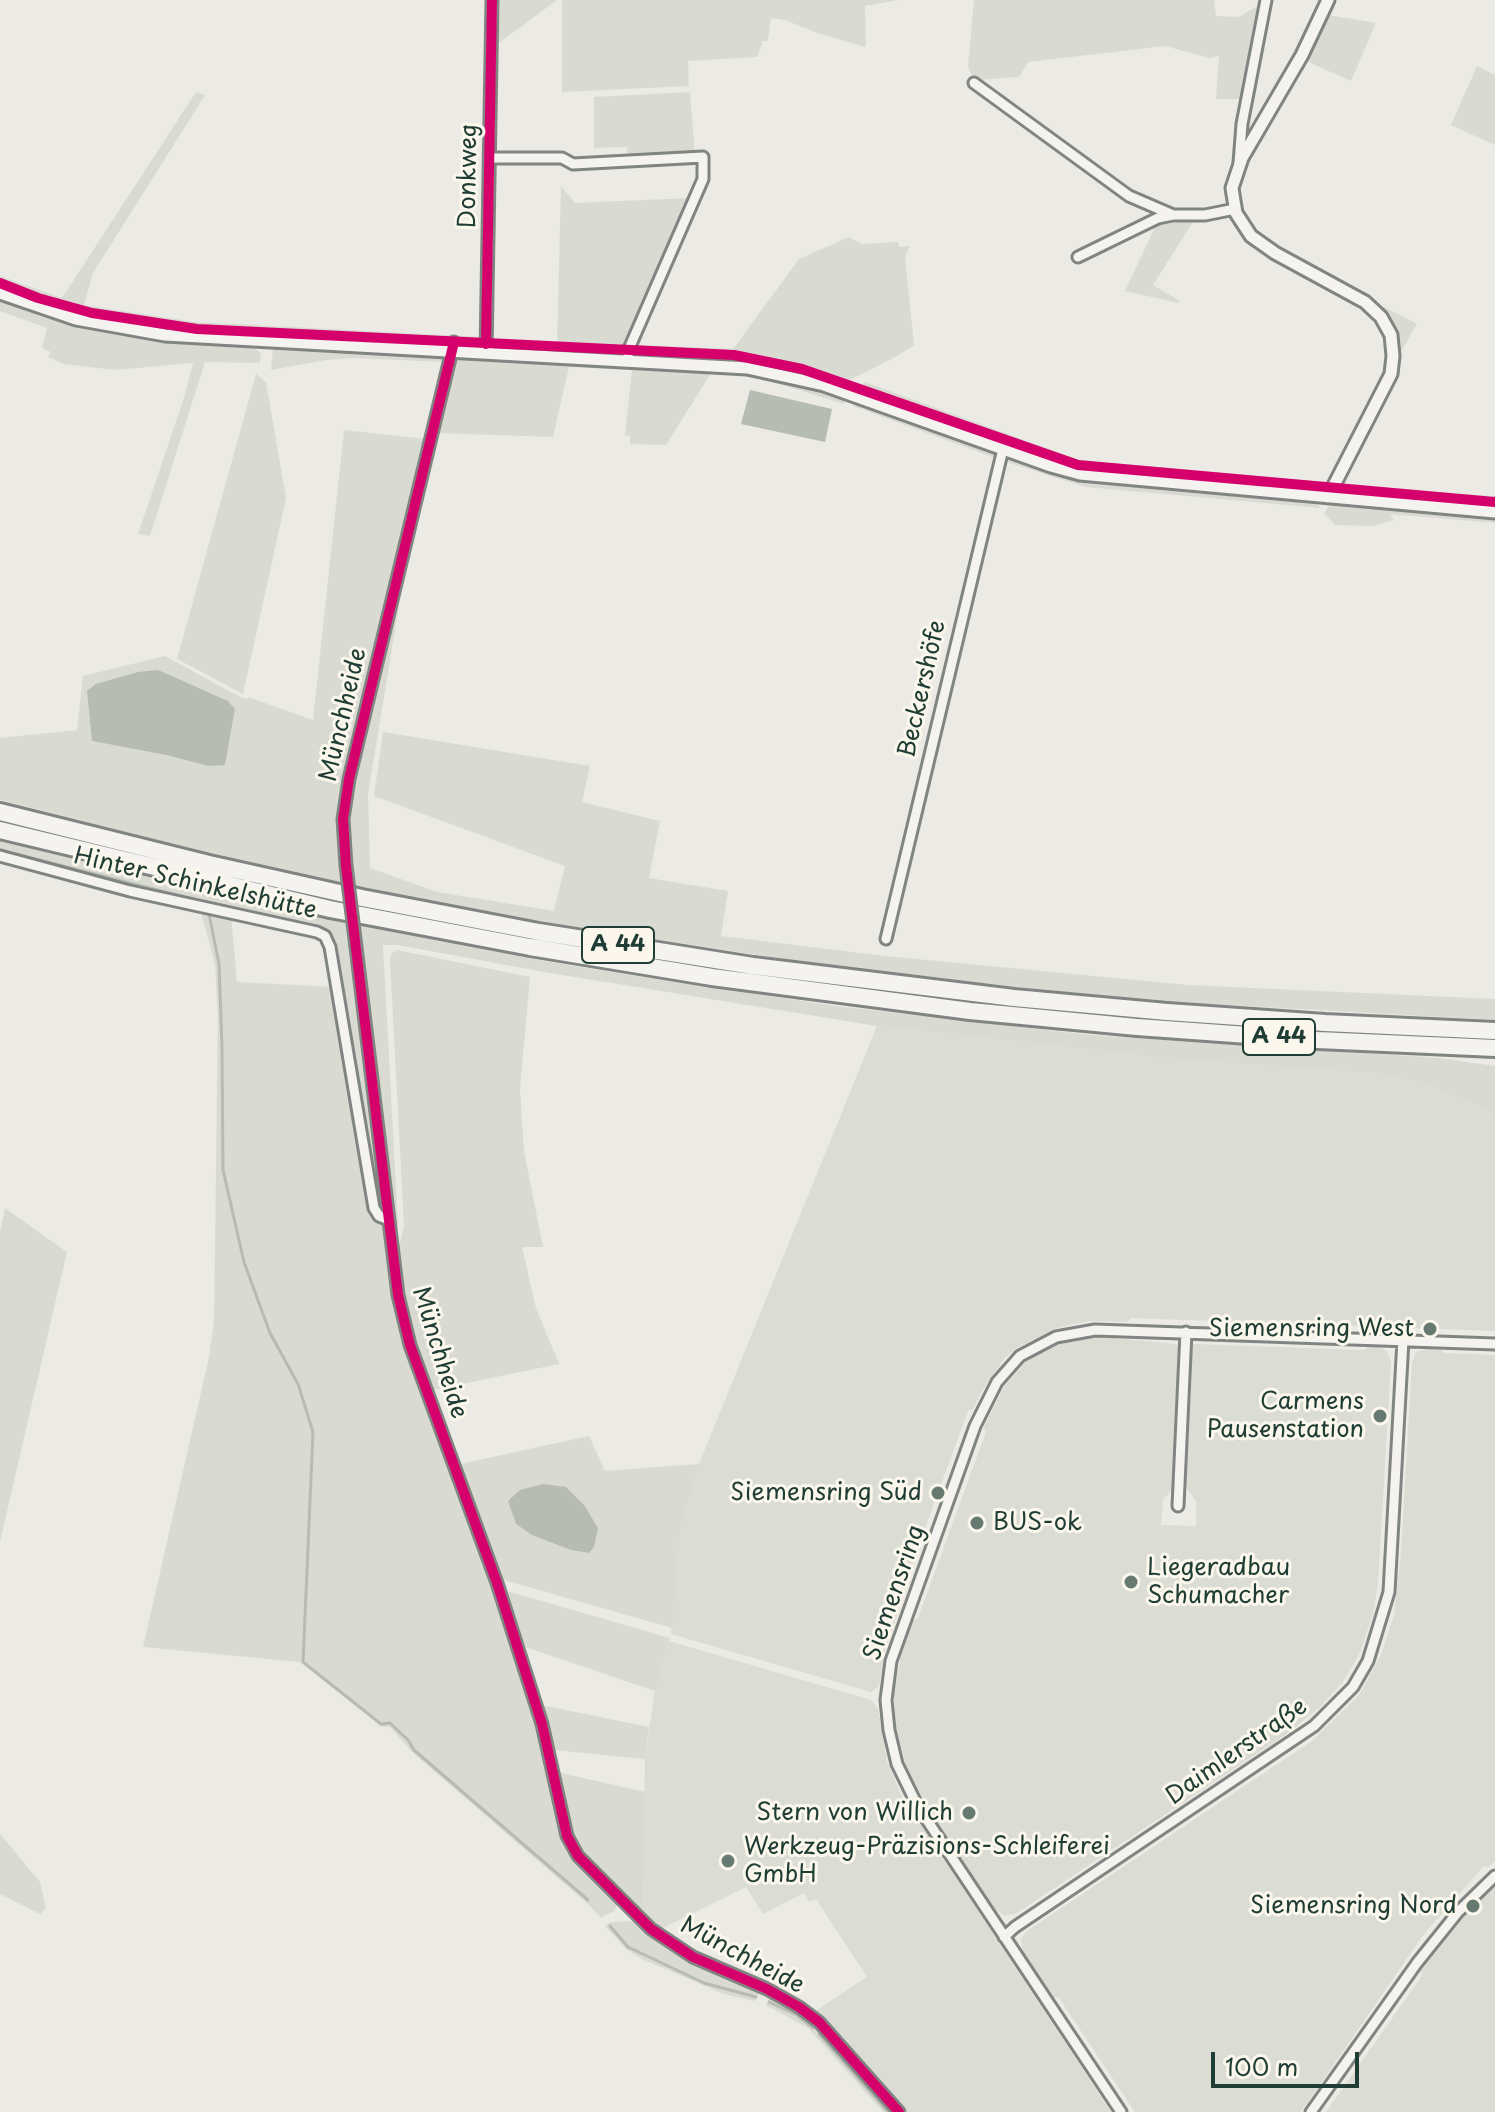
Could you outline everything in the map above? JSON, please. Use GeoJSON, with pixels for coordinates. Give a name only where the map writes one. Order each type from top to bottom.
{"type":"FeatureCollection","features":[{"type":"Feature","properties":{"kind":"highway","name":"A 44"},"geometry":{"type":"LineString","coordinates":[[0,812],[362,898],[539,932],[726,962],[910,987],[1084,1005],[1247,1018],[1489,1029]]}},
{"type":"Feature","properties":{"kind":"highway","name":"A 44"},"geometry":{"type":"LineString","coordinates":[[0,830],[330,909],[712,977],[1068,1021],[1214,1033],[1495,1048]]}},
{"type":"Feature","properties":{"kind":"highway"},"geometry":{"type":"LineString","coordinates":[[1422,1045],[1444,1053],[1495,1059]]}},
{"type":"Feature","properties":{"kind":"street","name":"Donkweg"},"geometry":{"type":"LineString","coordinates":[[486,353],[492,0]]}},
{"type":"Feature","properties":{"kind":"street"},"geometry":{"type":"LineString","coordinates":[[1266,0],[1241,128],[1239,163],[1232,188],[1235,209],[1242,225],[1254,239],[1365,302],[1378,314],[1391,335],[1391,374],[1328,497]]}},
{"type":"Feature","properties":{"kind":"street"},"geometry":{"type":"LineString","coordinates":[[1239,163],[1289,80],[1328,0]]}},
{"type":"Feature","properties":{"kind":"street"},"geometry":{"type":"LineString","coordinates":[[974,83],[1129,196],[1173,215]]}},
{"type":"Feature","properties":{"kind":"street"},"geometry":{"type":"LineString","coordinates":[[490,158],[562,158],[573,164],[703,157],[703,179],[628,351],[628,360]]}},
{"type":"Feature","properties":{"kind":"street"},"geometry":{"type":"LineString","coordinates":[[1078,257],[1141,225],[1173,215],[1201,216],[1235,209]]}},
{"type":"Feature","properties":{"kind":"street"},"geometry":{"type":"LineString","coordinates":[[0,293],[76,319],[150,333],[212,339],[453,347],[486,353],[734,366],[824,385],[1059,469],[1090,476],[1495,512]]}},
{"type":"Feature","properties":{"kind":"street","name":"Münchheide"},"geometry":{"type":"LineString","coordinates":[[453,347],[349,779],[343,819],[346,866],[398,1295],[410,1345],[497,1583],[542,1724],[567,1836],[578,1856],[651,1929],[693,1957],[767,1989],[819,2022],[899,2112]]}},
{"type":"Feature","properties":{"kind":"street","name":"Beckershöfe"},"geometry":{"type":"LineString","coordinates":[[886,939],[1003,449]]}},
{"type":"Feature","properties":{"kind":"street","name":"Hinter Schinkelshütte"},"geometry":{"type":"LineString","coordinates":[[0,856],[130,891],[325,936],[330,947],[374,1208],[379,1216],[389,1220]]}},
{"type":"Feature","properties":{"kind":"street","name":"Siemensring"},"geometry":{"type":"LineString","coordinates":[[1121,2112],[917,1805],[897,1764],[889,1730],[886,1700],[891,1661],[975,1426],[997,1382],[1020,1356],[1056,1337],[1095,1330],[1495,1344]]}},
{"type":"Feature","properties":{"kind":"street"},"geometry":{"type":"LineString","coordinates":[[1178,1506],[1186,1332]]}},
{"type":"Feature","properties":{"kind":"street","name":"Daimlerstraße"},"geometry":{"type":"LineString","coordinates":[[1004,1937],[1314,1726],[1353,1687],[1368,1661],[1389,1592],[1403,1340]]}},
{"type":"Feature","properties":{"kind":"street"},"geometry":{"type":"LineString","coordinates":[[1311,2112],[1417,1963],[1458,1912],[1495,1876]]}},
{"type":"Feature","properties":{"kind":"shaded area"},"geometry":{"type":"Polygon","coordinates":[[[496,0],[557,0],[495,46],[496,0]]]}},
{"type":"Feature","properties":{"kind":"shaded area"},"geometry":{"type":"Polygon","coordinates":[[[562,0],[898,0],[865,6],[866,47],[771,18],[768,41],[763,41],[757,57],[688,61],[689,86],[562,92],[562,0]]]}},
{"type":"Feature","properties":{"kind":"shaded area"},"geometry":{"type":"Polygon","coordinates":[[[974,0],[1214,0],[1216,16],[1239,17],[1263,3],[1245,99],[1216,99],[1219,56],[1210,58],[1165,46],[1028,62],[1019,77],[975,80],[968,67],[974,0]]]}},
{"type":"Feature","properties":{"kind":"shaded area"},"geometry":{"type":"Polygon","coordinates":[[[1328,15],[1376,23],[1351,81],[1306,61],[1328,15]]]}},
{"type":"Feature","properties":{"kind":"shaded area"},"geometry":{"type":"Polygon","coordinates":[[[1477,66],[1495,75],[1495,145],[1451,125],[1477,66]]]}},
{"type":"Feature","properties":{"kind":"shaded area"},"geometry":{"type":"Polygon","coordinates":[[[196,92],[205,95],[93,273],[84,305],[195,322],[483,337],[479,345],[152,328],[57,308],[0,288],[0,276],[62,298],[196,92]]]}},
{"type":"Feature","properties":{"kind":"shaded area"},"geometry":{"type":"Polygon","coordinates":[[[690,92],[695,156],[628,159],[627,147],[594,148],[594,97],[690,92]]]}},
{"type":"Feature","properties":{"kind":"shaded area"},"geometry":{"type":"Polygon","coordinates":[[[561,186],[575,203],[690,198],[619,349],[607,352],[495,347],[490,342],[557,344],[561,186]]]}},
{"type":"Feature","properties":{"kind":"shaded area"},"geometry":{"type":"Polygon","coordinates":[[[1193,222],[1153,285],[1179,303],[1125,291],[1156,225],[1193,222]]]}},
{"type":"Feature","properties":{"kind":"shaded area"},"geometry":{"type":"Polygon","coordinates":[[[849,237],[862,244],[898,242],[899,247],[910,246],[905,257],[914,345],[897,356],[840,385],[768,366],[640,353],[638,345],[733,349],[799,259],[849,237]]]}},
{"type":"Feature","properties":{"kind":"shaded area"},"geometry":{"type":"Polygon","coordinates":[[[0,299],[110,332],[214,345],[247,344],[261,353],[260,363],[205,362],[150,536],[138,534],[193,363],[115,370],[64,364],[48,357],[51,352],[42,348],[47,328],[0,311],[0,299]]]}},
{"type":"Feature","properties":{"kind":"shaded area"},"geometry":{"type":"Polygon","coordinates":[[[1371,300],[1417,324],[1402,350],[1399,350],[1394,327],[1371,300]]]}},
{"type":"Feature","properties":{"kind":"shaded area"},"geometry":{"type":"Polygon","coordinates":[[[273,349],[440,355],[445,362],[353,358],[271,370],[273,349]]]}},
{"type":"Feature","properties":{"kind":"shaded area"},"geometry":{"type":"Polygon","coordinates":[[[459,356],[709,368],[754,374],[820,391],[844,399],[844,404],[753,376],[711,373],[666,445],[630,444],[630,436],[625,435],[632,370],[569,367],[553,437],[436,433],[453,363],[459,356]]]}},
{"type":"Feature","properties":{"kind":"shaded area"},"geometry":{"type":"Polygon","coordinates":[[[256,374],[266,382],[286,498],[243,694],[177,659],[256,374]]]}},
{"type":"Feature","properties":{"kind":"shaded area"},"geometry":{"type":"Polygon","coordinates":[[[865,382],[1079,460],[1325,482],[1313,490],[1086,470],[1055,463],[863,394],[862,385],[865,382]]]}},
{"type":"Feature","properties":{"kind":"shaded area"},"geometry":{"type":"Polygon","coordinates":[[[750,390],[832,409],[825,442],[741,424],[750,390]]]}},
{"type":"Feature","properties":{"kind":"shaded area"},"geometry":{"type":"Polygon","coordinates":[[[853,406],[994,453],[998,459],[853,406]]]}},
{"type":"Feature","properties":{"kind":"shaded area"},"geometry":{"type":"Polygon","coordinates":[[[344,430],[426,439],[342,780],[340,817],[350,864],[351,779],[396,597],[399,605],[368,794],[370,868],[437,892],[554,911],[565,866],[374,796],[383,732],[590,766],[582,802],[660,821],[649,878],[728,891],[721,936],[885,956],[1188,985],[1495,999],[1495,1020],[1120,999],[809,963],[551,923],[298,876],[0,800],[0,738],[77,730],[83,676],[165,656],[242,698],[248,697],[313,720],[344,430]],[[211,694],[92,741],[208,766],[225,764],[235,709],[228,701],[211,694]]]}},
{"type":"Feature","properties":{"kind":"shaded area"},"geometry":{"type":"Polygon","coordinates":[[[1011,459],[1062,476],[1099,483],[1317,503],[1320,508],[1086,487],[1003,461],[1011,459]]]}},
{"type":"Feature","properties":{"kind":"shaded area"},"geometry":{"type":"Polygon","coordinates":[[[1346,487],[1495,496],[1495,507],[1362,497],[1346,487]]]}},
{"type":"Feature","properties":{"kind":"shaded area"},"geometry":{"type":"Polygon","coordinates":[[[1331,504],[1495,519],[1495,523],[1390,514],[1394,520],[1373,526],[1335,525],[1324,513],[1331,504]]]}},
{"type":"Feature","properties":{"kind":"shaded area"},"geometry":{"type":"Polygon","coordinates":[[[158,670],[228,701],[235,709],[225,765],[208,766],[92,741],[87,691],[96,684],[138,672],[158,670]]]}},
{"type":"Feature","properties":{"kind":"shaded area"},"geometry":{"type":"Polygon","coordinates":[[[0,838],[189,885],[334,916],[361,926],[686,984],[836,1006],[1092,1035],[1439,1058],[1495,1066],[1495,1117],[1484,1109],[1426,1084],[1377,1074],[1160,1058],[877,1026],[398,945],[383,945],[398,1226],[394,1226],[351,943],[384,1212],[377,1211],[330,934],[153,894],[0,854],[0,838]]]}},
{"type":"Feature","properties":{"kind":"shaded area"},"geometry":{"type":"Polygon","coordinates":[[[200,909],[231,915],[237,982],[334,987],[378,1220],[386,1227],[397,1312],[517,1650],[544,1753],[556,1818],[567,1847],[618,1903],[614,1911],[601,1918],[412,1752],[390,1727],[382,1727],[300,1662],[143,1647],[209,1357],[214,1321],[218,1020],[215,964],[200,909]]]}},
{"type":"Feature","properties":{"kind":"shaded area"},"geometry":{"type":"Polygon","coordinates":[[[397,950],[530,977],[520,1089],[524,1151],[543,1247],[522,1247],[536,1308],[559,1364],[433,1390],[415,1345],[404,1311],[398,1251],[404,1226],[390,961],[391,954],[397,950]]]}},
{"type":"Feature","properties":{"kind":"shaded area"},"geometry":{"type":"Polygon","coordinates":[[[877,1026],[1160,1058],[1377,1074],[1426,1084],[1484,1109],[1495,1117],[1495,1331],[1131,1318],[1127,1322],[1090,1321],[1056,1328],[1017,1348],[1004,1359],[973,1409],[968,1411],[898,1602],[900,1607],[885,1650],[879,1686],[871,1692],[671,1634],[681,1530],[699,1464],[877,1026]]]}},
{"type":"Feature","properties":{"kind":"shaded area"},"geometry":{"type":"Polygon","coordinates":[[[5,1208],[67,1252],[0,1542],[0,1232],[5,1208]]]}},
{"type":"Feature","properties":{"kind":"shaded area"},"geometry":{"type":"Polygon","coordinates":[[[1105,1337],[1175,1344],[1180,1348],[1175,1481],[1163,1500],[1161,1525],[1196,1526],[1196,1501],[1185,1481],[1190,1348],[1194,1344],[1364,1350],[1378,1347],[1387,1351],[1391,1362],[1374,1610],[1360,1653],[1342,1683],[1320,1707],[1288,1733],[1017,1913],[1005,1916],[995,1909],[928,1808],[907,1769],[895,1724],[894,1693],[912,1621],[918,1618],[986,1432],[984,1427],[1004,1387],[1025,1363],[1043,1351],[1063,1342],[1105,1337]]]}},
{"type":"Feature","properties":{"kind":"shaded area"},"geometry":{"type":"Polygon","coordinates":[[[1440,1349],[1444,1353],[1495,1355],[1495,1861],[1489,1867],[1484,1866],[1424,1934],[1301,2112],[1135,2112],[1059,1998],[1054,1997],[1023,1952],[1021,1940],[1027,1931],[1312,1741],[1359,1695],[1381,1655],[1394,1615],[1401,1554],[1412,1363],[1416,1352],[1440,1349]]]}},
{"type":"Feature","properties":{"kind":"shaded area"},"geometry":{"type":"Polygon","coordinates":[[[589,1436],[605,1471],[699,1464],[681,1530],[672,1628],[500,1579],[460,1464],[589,1436]]]}},
{"type":"Feature","properties":{"kind":"shaded area"},"geometry":{"type":"Polygon","coordinates":[[[543,1484],[566,1487],[584,1505],[598,1528],[594,1547],[589,1553],[571,1550],[532,1535],[516,1524],[508,1501],[520,1490],[543,1484]]]}},
{"type":"Feature","properties":{"kind":"shaded area"},"geometry":{"type":"Polygon","coordinates":[[[504,1590],[670,1638],[655,1691],[525,1647],[504,1590]]]}},
{"type":"Feature","properties":{"kind":"shaded area"},"geometry":{"type":"Polygon","coordinates":[[[669,1641],[871,1700],[878,1709],[887,1761],[902,1797],[1111,2112],[903,2112],[845,2039],[814,2012],[867,1977],[816,1899],[809,1902],[804,1893],[763,1914],[746,1887],[661,1929],[643,1918],[645,1759],[655,1689],[669,1641]]]}},
{"type":"Feature","properties":{"kind":"shaded area"},"geometry":{"type":"Polygon","coordinates":[[[541,1705],[649,1727],[645,1759],[554,1750],[541,1705]]]}},
{"type":"Feature","properties":{"kind":"shaded area"},"geometry":{"type":"Polygon","coordinates":[[[557,1772],[645,1792],[643,1918],[574,1843],[557,1772]]]}},
{"type":"Feature","properties":{"kind":"shaded area"},"geometry":{"type":"Polygon","coordinates":[[[0,1834],[40,1882],[46,1908],[40,1914],[0,1894],[0,1834]]]}},
{"type":"Feature","properties":{"kind":"shaded area"},"geometry":{"type":"Polygon","coordinates":[[[1495,1884],[1495,2112],[1326,2112],[1422,1976],[1421,1971],[1495,1884]]]}},
{"type":"Feature","properties":{"kind":"shaded area"},"geometry":{"type":"Polygon","coordinates":[[[636,1921],[695,1962],[760,1989],[755,2001],[724,1994],[642,1959],[627,1950],[605,1926],[611,1922],[636,1921]]]}},
{"type":"Feature","properties":{"kind":"shaded area"},"geometry":{"type":"Polygon","coordinates":[[[771,1995],[815,2023],[894,2112],[883,2112],[808,2028],[766,2005],[771,1995]]]}},
{"type":"Feature","properties":{"kind":"waterway"},"geometry":{"type":"LineString","coordinates":[[0,850],[201,901]]}},
{"type":"Feature","properties":{"kind":"waterway"},"geometry":{"type":"LineString","coordinates":[[209,914],[219,964],[223,1170],[244,1262],[270,1333],[298,1384],[313,1432],[303,1662],[381,1724],[390,1723],[414,1750],[588,1900]]}},
{"type":"Feature","properties":{"kind":"waterway"},"geometry":{"type":"LineString","coordinates":[[610,1926],[628,1947],[704,1983],[756,1997]]}},
{"type":"Feature","properties":{"kind":"waterway"},"geometry":{"type":"LineString","coordinates":[[769,2002],[797,2015],[813,2028]]}},
{"type":"Feature","properties":{"kind":"waterway"},"geometry":{"type":"LineString","coordinates":[[819,2034],[888,2112]]}},
{"type":"Feature","properties":{"kind":"cycle path"},"geometry":{"type":"LineString","coordinates":[[486,344],[492,0]]}},
{"type":"Feature","properties":{"kind":"cycle path"},"geometry":{"type":"LineString","coordinates":[[0,283],[38,298],[92,313],[197,329],[734,355],[802,369],[1078,465],[1495,502]]}},
{"type":"Feature","properties":{"kind":"cycle path"},"geometry":{"type":"LineString","coordinates":[[454,342],[349,779],[343,819],[346,866],[398,1295],[410,1345],[497,1583],[542,1724],[567,1836],[578,1856],[651,1929],[693,1957],[767,1989],[819,2022],[899,2112]]}},
{"type":"Feature","properties":{"kind":"place","name":"Siemensring West"},"geometry":{"type":"Point","coordinates":[1430,1329]}},
{"type":"Feature","properties":{"kind":"place","name":"Carmens Pausenstation"},"geometry":{"type":"Point","coordinates":[1380,1416]}},
{"type":"Feature","properties":{"kind":"place","name":"Siemensring Süd"},"geometry":{"type":"Point","coordinates":[938,1493]}},
{"type":"Feature","properties":{"kind":"place","name":"BUS-ok"},"geometry":{"type":"Point","coordinates":[977,1523]}},
{"type":"Feature","properties":{"kind":"place","name":"Liegeradbau Schumacher"},"geometry":{"type":"Point","coordinates":[1131,1582]}},
{"type":"Feature","properties":{"kind":"place","name":"Stern von Willich"},"geometry":{"type":"Point","coordinates":[969,1813]}},
{"type":"Feature","properties":{"kind":"place","name":"Werkzeug-Präzisions-Schleiferei GmbH"},"geometry":{"type":"Point","coordinates":[728,1861]}},
{"type":"Feature","properties":{"kind":"place","name":"Siemensring Nord"},"geometry":{"type":"Point","coordinates":[1473,1906]}}]}
